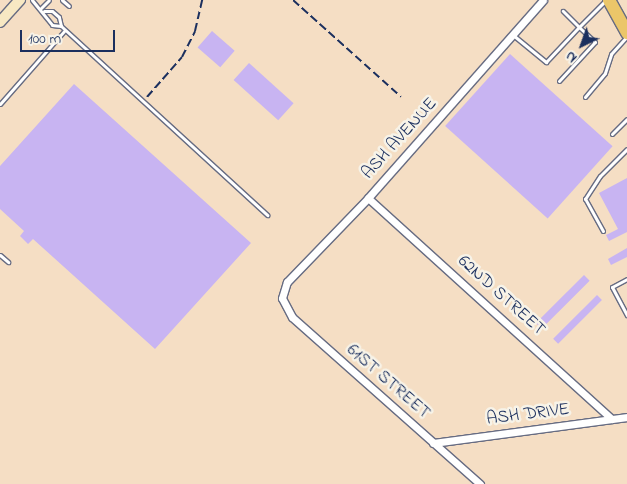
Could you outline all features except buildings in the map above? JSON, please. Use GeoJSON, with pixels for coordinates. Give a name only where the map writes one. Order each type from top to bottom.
{"type":"FeatureCollection","features":[{"type":"Feature","properties":{"kind":"highway"},"geometry":{"type":"LineString","coordinates":[[608,0],[627,34]]}},
{"type":"Feature","properties":{"kind":"street"},"geometry":{"type":"LineString","coordinates":[[0,22],[20,0]]}},
{"type":"Feature","properties":{"kind":"street","name":"ASH AVENUE"},"geometry":{"type":"LineString","coordinates":[[282,298],[287,282],[368,198],[543,0]]}},
{"type":"Feature","properties":{"kind":"street","name":"62ND STREET"},"geometry":{"type":"LineString","coordinates":[[368,198],[612,419]]}},
{"type":"Feature","properties":{"kind":"street","name":"61ST STREET"},"geometry":{"type":"LineString","coordinates":[[282,298],[292,317],[480,484]]}},
{"type":"Feature","properties":{"kind":"street","name":"ASH DRIVE"},"geometry":{"type":"LineString","coordinates":[[433,443],[627,416]]}},
{"type":"Feature","properties":{"kind":"lane"},"geometry":{"type":"LineString","coordinates":[[32,0],[43,10],[45,17],[61,26],[268,215]]}},
{"type":"Feature","properties":{"kind":"lane"},"geometry":{"type":"LineString","coordinates":[[43,10],[49,0]]}},
{"type":"Feature","properties":{"kind":"lane"},"geometry":{"type":"LineString","coordinates":[[62,0],[70,6]]}},
{"type":"Feature","properties":{"kind":"lane"},"geometry":{"type":"LineString","coordinates":[[512,34],[546,62],[608,0]]}},
{"type":"Feature","properties":{"kind":"lane"},"geometry":{"type":"LineString","coordinates":[[43,10],[52,11],[59,18],[61,26]]}},
{"type":"Feature","properties":{"kind":"lane"},"geometry":{"type":"LineString","coordinates":[[559,81],[594,42],[563,11]]}},
{"type":"Feature","properties":{"kind":"lane"},"geometry":{"type":"LineString","coordinates":[[0,104],[65,30]]}},
{"type":"Feature","properties":{"kind":"lane"},"geometry":{"type":"LineString","coordinates":[[585,97],[605,73],[611,54],[627,34]]}},
{"type":"Feature","properties":{"kind":"lane"},"geometry":{"type":"LineString","coordinates":[[612,134],[627,119]]}},
{"type":"Feature","properties":{"kind":"lane"},"geometry":{"type":"LineString","coordinates":[[603,231],[585,199],[600,176],[627,149]]}},
{"type":"Feature","properties":{"kind":"lane"},"geometry":{"type":"LineString","coordinates":[[0,254],[8,262]]}},
{"type":"Feature","properties":{"kind":"lane"},"geometry":{"type":"LineString","coordinates":[[627,279],[612,287],[627,315]]}},
{"type":"Feature","properties":{"kind":"railway"},"geometry":{"type":"LineString","coordinates":[[147,97],[182,57],[195,31],[202,0]]}},
{"type":"Feature","properties":{"kind":"railway"},"geometry":{"type":"LineString","coordinates":[[293,0],[401,97]]}}]}
